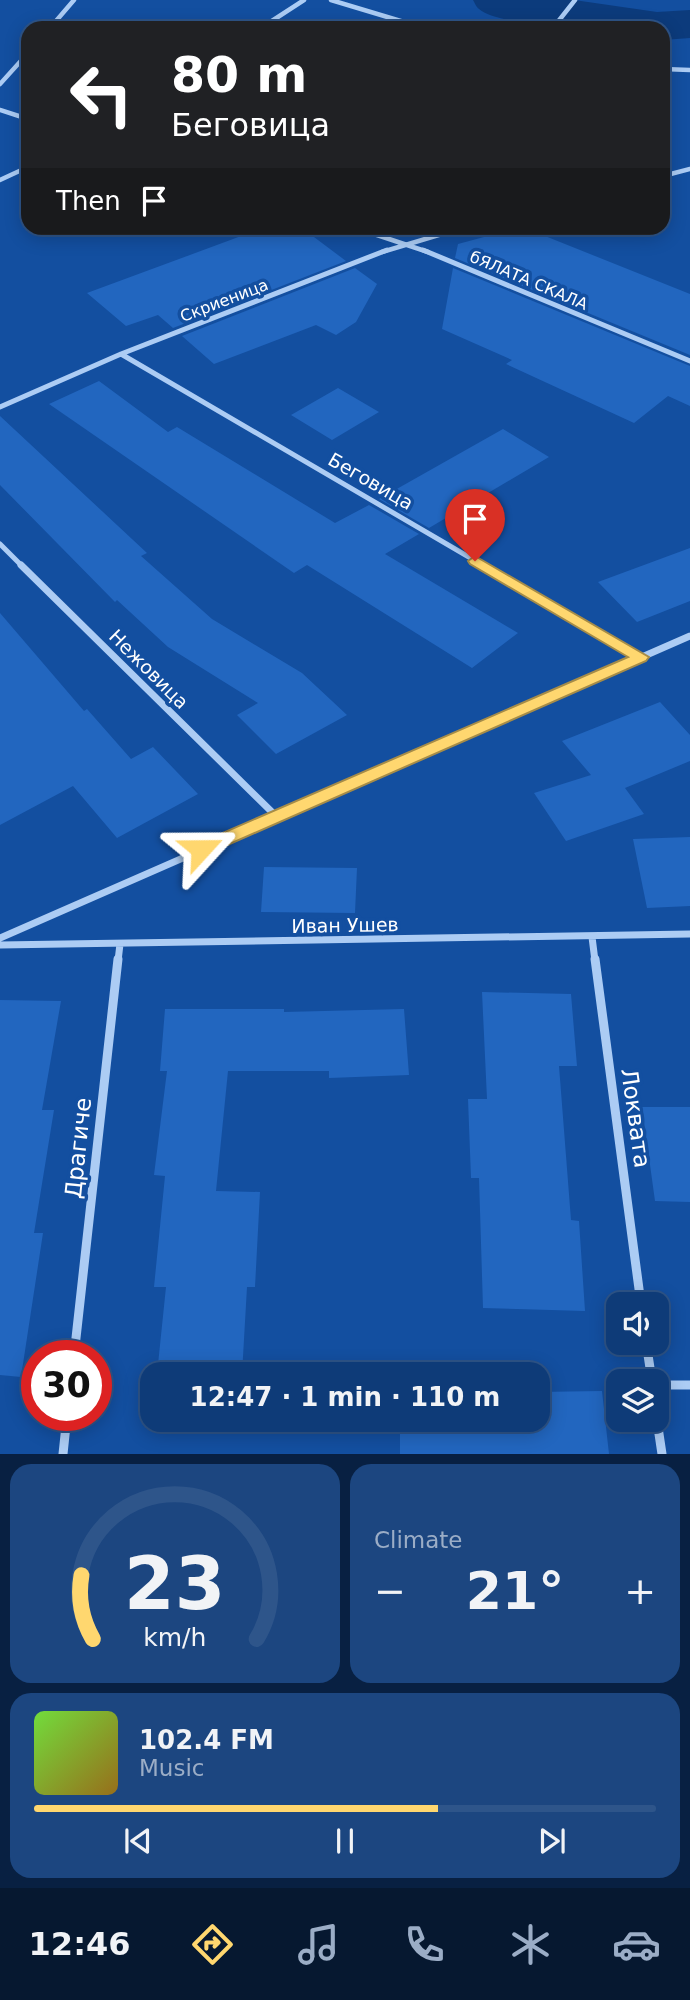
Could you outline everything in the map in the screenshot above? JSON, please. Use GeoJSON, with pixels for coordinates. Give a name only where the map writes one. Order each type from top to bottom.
{"type":"FeatureCollection","features":[{"type":"Feature","properties":{"kind":"street"},"geometry":{"type":"LineString","coordinates":[[56,21],[74,0]]}},
{"type":"Feature","properties":{"kind":"street"},"geometry":{"type":"LineString","coordinates":[[272,21],[304,0]]}},
{"type":"Feature","properties":{"kind":"street"},"geometry":{"type":"LineString","coordinates":[[331,0],[401,21]]}},
{"type":"Feature","properties":{"kind":"street"},"geometry":{"type":"LineString","coordinates":[[559,21],[575,0]]}},
{"type":"Feature","properties":{"kind":"street"},"geometry":{"type":"LineString","coordinates":[[0,85],[21,60]]}},
{"type":"Feature","properties":{"kind":"street"},"geometry":{"type":"LineString","coordinates":[[670,69],[690,70]]}},
{"type":"Feature","properties":{"kind":"street"},"geometry":{"type":"LineString","coordinates":[[0,110],[21,117]]}},
{"type":"Feature","properties":{"kind":"street"},"geometry":{"type":"LineString","coordinates":[[670,174],[690,169]]}},
{"type":"Feature","properties":{"kind":"street"},"geometry":{"type":"LineString","coordinates":[[0,180],[21,170]]}},
{"type":"Feature","properties":{"kind":"street","name":"бЯЛАТА СКАЛА"},"geometry":{"type":"LineString","coordinates":[[379,235],[405,243],[690,361]]}},
{"type":"Feature","properties":{"kind":"street","name":"Скриеница"},"geometry":{"type":"LineString","coordinates":[[0,407],[121,354],[405,243],[435,235]]}},
{"type":"Feature","properties":{"kind":"street","name":"Беговица"},"geometry":{"type":"LineString","coordinates":[[121,354],[641,657]]}},
{"type":"Feature","properties":{"kind":"street","name":"Нежовица"},"geometry":{"type":"LineString","coordinates":[[0,544],[276,816]]}},
{"type":"Feature","properties":{"kind":"street"},"geometry":{"type":"LineString","coordinates":[[0,938],[690,636]]}},
{"type":"Feature","properties":{"kind":"street","name":"Иван Ушев"},"geometry":{"type":"LineString","coordinates":[[0,945],[690,934]]}},
{"type":"Feature","properties":{"kind":"street","name":"Локвата"},"geometry":{"type":"LineString","coordinates":[[592,937],[639,1292]]}},
{"type":"Feature","properties":{"kind":"street","name":"Драгиче"},"geometry":{"type":"LineString","coordinates":[[76,1340],[120,944]]}},
{"type":"Feature","properties":{"kind":"street"},"geometry":{"type":"LineString","coordinates":[[669,1385],[690,1385]]}},
{"type":"Feature","properties":{"kind":"street"},"geometry":{"type":"LineString","coordinates":[[63,1454],[66,1431]]}},
{"type":"Feature","properties":{"kind":"street"},"geometry":{"type":"LineString","coordinates":[[659,1432],[662,1454]]}},
{"type":"Feature","properties":{"kind":"building"},"geometry":{"type":"Polygon","coordinates":[[[244,235],[311,235],[346,261],[173,328],[158,315],[126,326],[87,293],[244,235]]]}},
{"type":"Feature","properties":{"kind":"building"},"geometry":{"type":"Polygon","coordinates":[[[491,235],[542,235],[690,294],[690,355],[455,258],[458,244],[491,235]]]}},
{"type":"Feature","properties":{"kind":"building"},"geometry":{"type":"Polygon","coordinates":[[[355,268],[377,284],[356,322],[336,335],[316,325],[214,364],[182,336],[355,268]]]}},
{"type":"Feature","properties":{"kind":"building"},"geometry":{"type":"Polygon","coordinates":[[[453,268],[690,366],[690,406],[668,396],[634,423],[506,364],[512,360],[442,329],[453,268]]]}},
{"type":"Feature","properties":{"kind":"building"},"geometry":{"type":"Polygon","coordinates":[[[99,381],[168,432],[177,427],[335,523],[369,505],[419,534],[385,554],[518,633],[472,668],[307,565],[294,573],[49,404],[99,381]]]}},
{"type":"Feature","properties":{"kind":"building"},"geometry":{"type":"Polygon","coordinates":[[[338,388],[379,412],[332,440],[291,415],[338,388]]]}},
{"type":"Feature","properties":{"kind":"building"},"geometry":{"type":"Polygon","coordinates":[[[0,416],[147,553],[141,556],[212,619],[302,673],[347,715],[276,754],[237,715],[258,703],[168,647],[117,600],[115,602],[0,485],[0,416]]]}},
{"type":"Feature","properties":{"kind":"building"},"geometry":{"type":"Polygon","coordinates":[[[503,429],[549,457],[429,528],[379,499],[503,429]]]}},
{"type":"Feature","properties":{"kind":"building"},"geometry":{"type":"Polygon","coordinates":[[[690,548],[690,601],[637,622],[598,582],[690,548]]]}},
{"type":"Feature","properties":{"kind":"building"},"geometry":{"type":"Polygon","coordinates":[[[0,613],[84,711],[87,709],[131,759],[153,747],[198,794],[117,838],[73,786],[0,825],[0,613]]]}},
{"type":"Feature","properties":{"kind":"building"},"geometry":{"type":"Polygon","coordinates":[[[660,702],[690,735],[690,761],[625,788],[644,814],[566,841],[534,793],[591,775],[562,741],[660,702]]]}},
{"type":"Feature","properties":{"kind":"building"},"geometry":{"type":"Polygon","coordinates":[[[690,837],[690,906],[647,908],[633,839],[690,837]]]}},
{"type":"Feature","properties":{"kind":"building"},"geometry":{"type":"Polygon","coordinates":[[[264,867],[357,868],[355,913],[261,912],[264,867]]]}},
{"type":"Feature","properties":{"kind":"building"},"geometry":{"type":"Polygon","coordinates":[[[482,992],[571,994],[577,1066],[559,1066],[571,1220],[579,1221],[585,1311],[483,1308],[479,1178],[471,1178],[468,1099],[487,1099],[482,992]]]}},
{"type":"Feature","properties":{"kind":"building"},"geometry":{"type":"Polygon","coordinates":[[[0,1000],[61,1001],[42,1110],[54,1110],[34,1233],[43,1233],[27,1340],[21,1340],[21,1377],[0,1375],[0,1000]]]}},
{"type":"Feature","properties":{"kind":"building"},"geometry":{"type":"Polygon","coordinates":[[[165,1009],[284,1009],[284,1012],[404,1009],[409,1075],[329,1078],[329,1071],[228,1071],[216,1191],[260,1192],[255,1287],[247,1287],[243,1362],[158,1362],[166,1287],[154,1287],[165,1176],[154,1175],[167,1071],[160,1071],[165,1009]]]}},
{"type":"Feature","properties":{"kind":"building"},"geometry":{"type":"Polygon","coordinates":[[[642,1107],[690,1107],[690,1202],[655,1201],[642,1107]]]}},
{"type":"Feature","properties":{"kind":"building"},"geometry":{"type":"Polygon","coordinates":[[[602,1391],[609,1454],[400,1454],[400,1432],[550,1432],[550,1392],[602,1391]]]}},
{"type":"Feature","properties":{"kind":"waterway"},"geometry":{"type":"LineString","coordinates":[[496,0],[510,5],[622,21]]}},
{"type":"Feature","properties":{"kind":"waterway"},"geometry":{"type":"LineString","coordinates":[[670,25],[690,24]]}},
{"type":"Feature","properties":{"kind":"route"},"geometry":{"type":"LineString","coordinates":[[201,849],[641,657],[475,561]]}}]}
